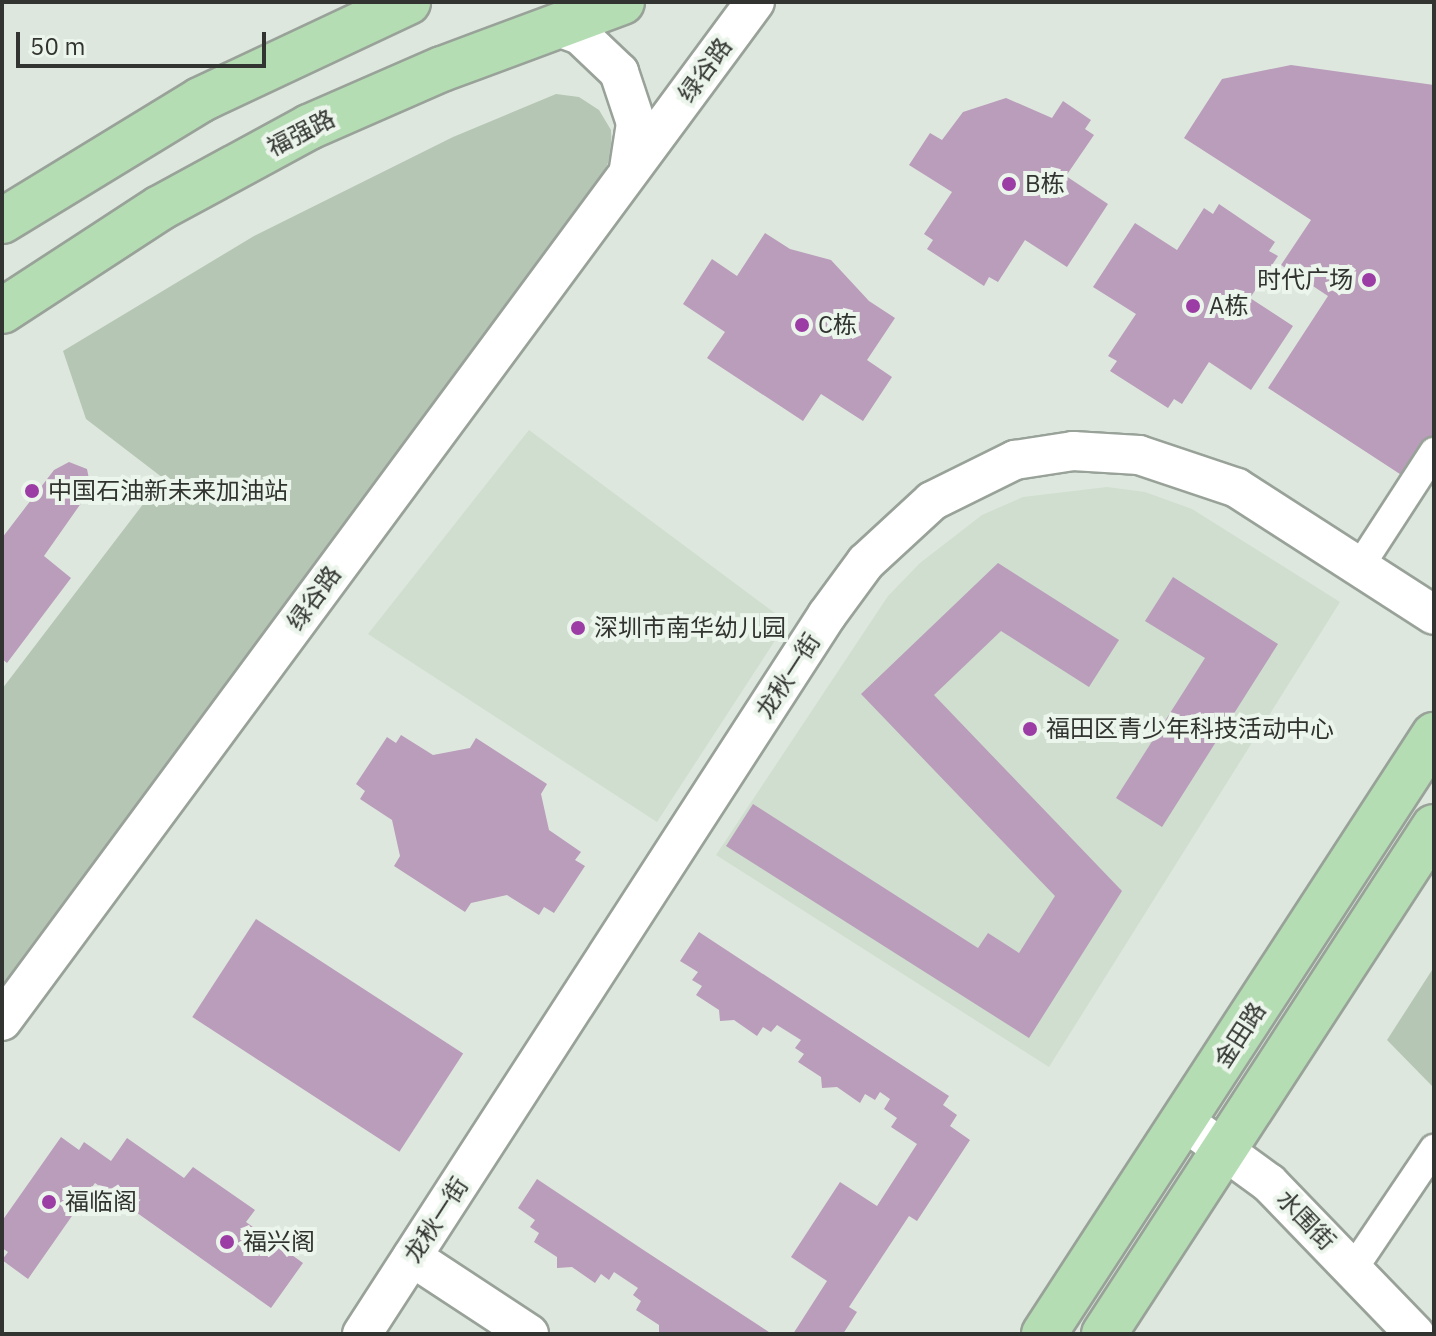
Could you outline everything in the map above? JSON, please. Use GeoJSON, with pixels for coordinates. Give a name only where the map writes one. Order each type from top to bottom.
{"type":"FeatureCollection","features":[{"type":"Feature","properties":{"kind":"main road"},"geometry":{"type":"LineString","coordinates":[[2,221],[200,100],[408,2]]}},
{"type":"Feature","properties":{"kind":"main road","name":"福强路"},"geometry":{"type":"LineString","coordinates":[[2,311],[160,208],[309,127],[555,26],[622,2]]}},
{"type":"Feature","properties":{"kind":"main road","name":"金田路"},"geometry":{"type":"LineString","coordinates":[[1044,1334],[1434,735]]}},
{"type":"Feature","properties":{"kind":"main road","name":"金田路"},"geometry":{"type":"LineString","coordinates":[[1104,1334],[1434,827]]}},
{"type":"Feature","properties":{"kind":"street","name":"绿谷路"},"geometry":{"type":"LineString","coordinates":[[2,1021],[755,2]]}},
{"type":"Feature","properties":{"kind":"street","name":"绿谷路"},"geometry":{"type":"LineString","coordinates":[[555,26],[580,35],[619,72],[636,123],[626,176]]}},
{"type":"Feature","properties":{"kind":"street","name":"龙秋一街"},"geometry":{"type":"LineString","coordinates":[[362,1334],[827,615],[866,562],[932,501],[1015,460],[1073,451],[1139,455],[1237,488],[1434,615]]}},
{"type":"Feature","properties":{"kind":"street"},"geometry":{"type":"LineString","coordinates":[[1360,566],[1434,452]]}},
{"type":"Feature","properties":{"kind":"street","name":"水围街"},"geometry":{"type":"LineString","coordinates":[[1184,1121],[1269,1183],[1415,1334]]}},
{"type":"Feature","properties":{"kind":"street"},"geometry":{"type":"LineString","coordinates":[[1353,1269],[1434,1149]]}},
{"type":"Feature","properties":{"kind":"street"},"geometry":{"type":"LineString","coordinates":[[412,1257],[529,1334]]}},
{"type":"Feature","properties":{"kind":"shaded area"},"geometry":{"type":"Polygon","coordinates":[[[556,94],[579,97],[599,110],[611,130],[612,153],[603,175],[2,987],[2,689],[163,478],[86,419],[63,351],[254,236],[453,137],[556,94]]]}},
{"type":"Feature","properties":{"kind":"shaded area","name":"深圳市南华幼儿园"},"geometry":{"type":"Polygon","coordinates":[[[529,430],[787,622],[657,822],[368,634],[529,430]]]}},
{"type":"Feature","properties":{"kind":"shaded area","name":"福田区青少年科技活动中心"},"geometry":{"type":"Polygon","coordinates":[[[1107,487],[1145,492],[1192,509],[1340,602],[1049,1067],[716,855],[888,596],[920,563],[982,515],[1023,497],[1107,487]]]}},
{"type":"Feature","properties":{"kind":"shaded area"},"geometry":{"type":"Polygon","coordinates":[[[1434,967],[1434,1088],[1387,1040],[1434,967]]]}},
{"type":"Feature","properties":{"kind":"building","name":"时代广场"},"geometry":{"type":"Polygon","coordinates":[[[1291,65],[1434,85],[1434,436],[1406,478],[1268,388],[1328,296],[1281,265],[1311,220],[1184,138],[1222,79],[1291,65]]]}},
{"type":"Feature","properties":{"kind":"building","name":"B栋"},"geometry":{"type":"Polygon","coordinates":[[[1006,98],[1052,118],[1063,101],[1091,120],[1085,129],[1094,135],[1066,176],[1108,204],[1067,267],[1025,240],[998,282],[989,277],[984,286],[927,249],[933,240],[924,234],[952,192],[909,165],[930,133],[942,140],[963,112],[1006,98]]]}},
{"type":"Feature","properties":{"kind":"building","name":"A栋"},"geometry":{"type":"Polygon","coordinates":[[[1219,204],[1275,242],[1269,251],[1278,256],[1250,298],[1293,326],[1251,390],[1209,362],[1182,404],[1174,399],[1168,408],[1110,371],[1117,361],[1108,356],[1136,314],[1093,287],[1135,223],[1177,250],[1204,208],[1213,214],[1219,204]]]}},
{"type":"Feature","properties":{"kind":"building","name":"C栋"},"geometry":{"type":"Polygon","coordinates":[[[765,233],[790,249],[831,260],[869,301],[895,318],[867,360],[892,377],[863,421],[821,394],[803,421],[707,358],[725,332],[683,304],[712,259],[737,276],[765,233]]]}},
{"type":"Feature","properties":{"kind":"building"},"geometry":{"type":"Polygon","coordinates":[[[69,462],[87,469],[91,489],[44,556],[71,578],[7,663],[2,659],[2,538],[54,470],[69,462]]]}},
{"type":"Feature","properties":{"kind":"building"},"geometry":{"type":"Polygon","coordinates":[[[998,563],[1119,640],[1089,687],[1001,631],[934,695],[1122,891],[1029,1038],[726,846],[753,804],[978,948],[988,933],[1019,953],[1055,896],[861,694],[998,563]]]}},
{"type":"Feature","properties":{"kind":"building"},"geometry":{"type":"Polygon","coordinates":[[[1173,577],[1278,644],[1162,827],[1116,798],[1205,658],[1145,621],[1173,577]]]}},
{"type":"Feature","properties":{"kind":"building"},"geometry":{"type":"Polygon","coordinates":[[[401,735],[433,755],[470,748],[476,738],[547,784],[541,794],[549,830],[581,852],[575,860],[585,866],[554,913],[544,907],[539,915],[507,895],[471,903],[465,912],[394,866],[400,856],[392,820],[360,799],[365,791],[356,784],[387,737],[396,743],[401,735]]]}},
{"type":"Feature","properties":{"kind":"building"},"geometry":{"type":"Polygon","coordinates":[[[256,919],[463,1054],[399,1152],[192,1017],[256,919]]]}},
{"type":"Feature","properties":{"kind":"building"},"geometry":{"type":"Polygon","coordinates":[[[699,932],[949,1096],[943,1105],[957,1115],[950,1126],[970,1140],[917,1221],[909,1216],[849,1307],[857,1312],[843,1334],[793,1334],[827,1281],[791,1257],[840,1182],[877,1206],[917,1144],[891,1127],[897,1118],[884,1109],[890,1099],[880,1092],[875,1100],[865,1094],[860,1103],[837,1087],[822,1088],[821,1077],[798,1062],[804,1054],[795,1048],[801,1040],[777,1025],[771,1032],[763,1027],[757,1036],[734,1020],[720,1021],[719,1010],[696,995],[702,986],[692,980],[698,972],[680,961],[699,932]]]}},
{"type":"Feature","properties":{"kind":"building","name":"福兴阁"},"geometry":{"type":"Polygon","coordinates":[[[61,1137],[79,1150],[84,1142],[111,1161],[127,1138],[184,1178],[193,1167],[255,1210],[246,1222],[303,1263],[271,1308],[95,1183],[28,1279],[2,1260],[8,1252],[2,1248],[2,1221],[61,1137]]]}},
{"type":"Feature","properties":{"kind":"building"},"geometry":{"type":"Polygon","coordinates":[[[537,1179],[772,1334],[659,1334],[659,1325],[636,1310],[641,1301],[633,1295],[638,1288],[614,1272],[609,1280],[601,1274],[595,1283],[572,1267],[557,1268],[557,1257],[534,1242],[539,1233],[530,1227],[535,1220],[518,1208],[537,1179]]]}},
{"type":"Feature","properties":{"kind":"place","name":"B栋"},"geometry":{"type":"Point","coordinates":[1009,184]}},
{"type":"Feature","properties":{"kind":"place","name":"时代广场"},"geometry":{"type":"Point","coordinates":[1369,280]}},
{"type":"Feature","properties":{"kind":"place","name":"A栋"},"geometry":{"type":"Point","coordinates":[1193,306]}},
{"type":"Feature","properties":{"kind":"place","name":"C栋"},"geometry":{"type":"Point","coordinates":[802,325]}},
{"type":"Feature","properties":{"kind":"place","name":"中国石油新未来加油站"},"geometry":{"type":"Point","coordinates":[32,491]}},
{"type":"Feature","properties":{"kind":"place","name":"深圳市南华幼儿园"},"geometry":{"type":"Point","coordinates":[578,628]}},
{"type":"Feature","properties":{"kind":"place","name":"福田区青少年科技活动中心"},"geometry":{"type":"Point","coordinates":[1030,729]}},
{"type":"Feature","properties":{"kind":"place","name":"福临阁"},"geometry":{"type":"Point","coordinates":[49,1202]}},
{"type":"Feature","properties":{"kind":"place","name":"福兴阁"},"geometry":{"type":"Point","coordinates":[227,1242]}}]}
